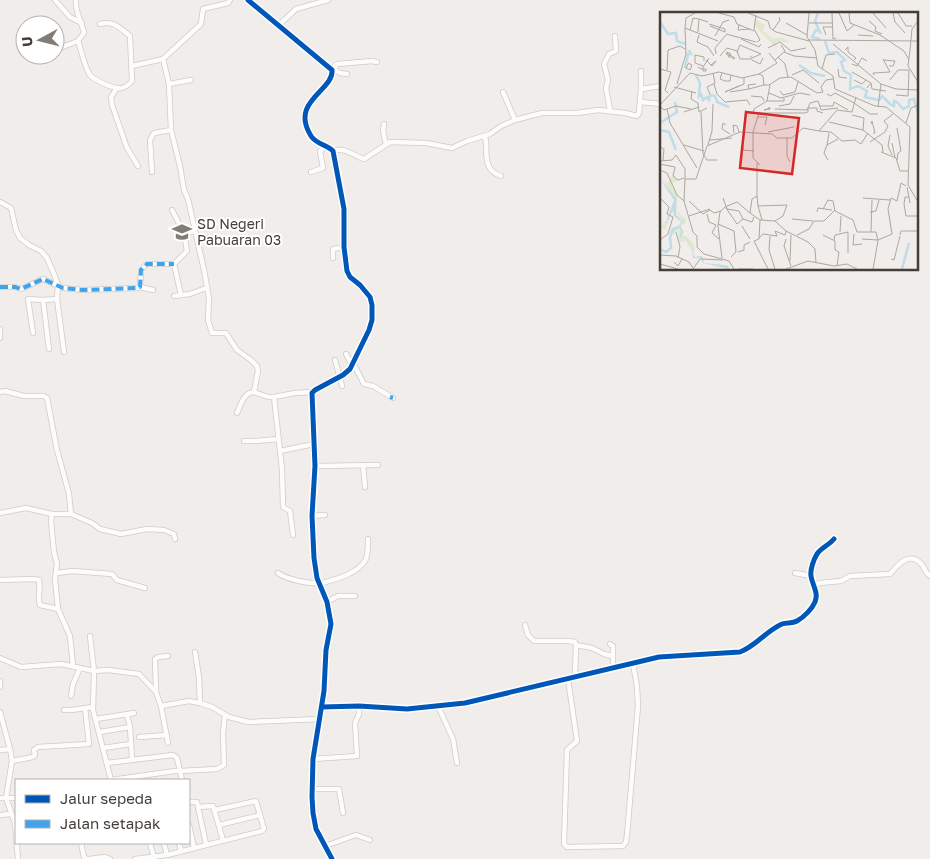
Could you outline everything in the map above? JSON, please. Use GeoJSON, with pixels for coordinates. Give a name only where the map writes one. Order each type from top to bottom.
{"type":"FeatureCollection","features":[{"type":"Feature","properties":{"kind":"street"},"geometry":{"type":"LineString","coordinates":[[55,0],[70,17],[82,23]]}},
{"type":"Feature","properties":{"kind":"street"},"geometry":{"type":"LineString","coordinates":[[65,46],[78,41],[83,35],[82,23],[76,8],[76,0]]}},
{"type":"Feature","properties":{"kind":"street"},"geometry":{"type":"LineString","coordinates":[[132,66],[163,58],[201,24],[203,9],[228,3],[230,0]]}},
{"type":"Feature","properties":{"kind":"street"},"geometry":{"type":"LineString","coordinates":[[248,0],[334,71],[347,74]]}},
{"type":"Feature","properties":{"kind":"street"},"geometry":{"type":"LineString","coordinates":[[279,25],[296,9],[328,0]]}},
{"type":"Feature","properties":{"kind":"street"},"geometry":{"type":"LineString","coordinates":[[100,24],[107,22],[114,24],[130,36],[131,83],[117,88],[111,97],[127,148],[138,166]]}},
{"type":"Feature","properties":{"kind":"street"},"geometry":{"type":"LineString","coordinates":[[610,111],[606,91],[608,80],[604,64],[609,54],[616,51],[615,36]]}},
{"type":"Feature","properties":{"kind":"street"},"geometry":{"type":"LineString","coordinates":[[78,41],[90,74],[96,81],[117,88]]}},
{"type":"Feature","properties":{"kind":"street"},"geometry":{"type":"LineString","coordinates":[[163,58],[168,84],[171,130],[179,157],[184,190],[188,199],[202,261],[208,298],[207,318],[210,331],[213,333],[225,332],[237,350],[257,366],[258,371],[254,392]]}},
{"type":"Feature","properties":{"kind":"street"},"geometry":{"type":"LineString","coordinates":[[237,412],[246,395],[250,392],[274,397],[313,392],[341,376],[353,364],[371,326],[372,305],[368,294],[349,276],[344,248],[344,210],[334,151],[312,137],[305,115],[307,107],[327,82],[334,71],[335,65],[368,61],[377,62]]}},
{"type":"Feature","properties":{"kind":"street"},"geometry":{"type":"LineString","coordinates":[[334,151],[337,149],[343,150],[364,159],[390,142],[426,143],[451,148],[485,136],[516,120],[549,112],[577,113],[593,110],[637,116],[641,102],[641,72]]}},
{"type":"Feature","properties":{"kind":"street"},"geometry":{"type":"LineString","coordinates":[[168,84],[191,80]]}},
{"type":"Feature","properties":{"kind":"street"},"geometry":{"type":"LineString","coordinates":[[641,89],[660,86]]}},
{"type":"Feature","properties":{"kind":"street"},"geometry":{"type":"LineString","coordinates":[[503,92],[516,120]]}},
{"type":"Feature","properties":{"kind":"street"},"geometry":{"type":"LineString","coordinates":[[641,102],[660,104]]}},
{"type":"Feature","properties":{"kind":"street"},"geometry":{"type":"LineString","coordinates":[[384,124],[383,131],[386,144]]}},
{"type":"Feature","properties":{"kind":"street"},"geometry":{"type":"LineString","coordinates":[[152,172],[150,140],[154,133],[171,130]]}},
{"type":"Feature","properties":{"kind":"street"},"geometry":{"type":"LineString","coordinates":[[485,136],[487,161],[494,173],[501,176]]}},
{"type":"Feature","properties":{"kind":"street"},"geometry":{"type":"LineString","coordinates":[[311,172],[323,168],[320,151],[326,146]]}},
{"type":"Feature","properties":{"kind":"street"},"geometry":{"type":"LineString","coordinates":[[0,202],[11,208],[16,230],[20,238],[41,251],[47,258],[58,286],[57,299],[64,352]]}},
{"type":"Feature","properties":{"kind":"street"},"geometry":{"type":"LineString","coordinates":[[140,287],[140,273],[144,267],[148,264],[174,264],[187,251],[184,233],[172,210]]}},
{"type":"Feature","properties":{"kind":"street"},"geometry":{"type":"LineString","coordinates":[[184,233],[194,231]]}},
{"type":"Feature","properties":{"kind":"street"},"geometry":{"type":"LineString","coordinates":[[333,258],[333,249],[344,248]]}},
{"type":"Feature","properties":{"kind":"street"},"geometry":{"type":"LineString","coordinates":[[174,264],[181,295]]}},
{"type":"Feature","properties":{"kind":"street"},"geometry":{"type":"LineString","coordinates":[[0,287],[15,286],[20,289],[43,279],[63,288],[83,290],[131,289],[140,287],[153,290]]}},
{"type":"Feature","properties":{"kind":"street"},"geometry":{"type":"LineString","coordinates":[[174,296],[206,288]]}},
{"type":"Feature","properties":{"kind":"street"},"geometry":{"type":"LineString","coordinates":[[33,333],[28,299],[57,299]]}},
{"type":"Feature","properties":{"kind":"street"},"geometry":{"type":"LineString","coordinates":[[43,300],[49,349]]}},
{"type":"Feature","properties":{"kind":"street"},"geometry":{"type":"LineString","coordinates":[[0,329],[0,338]]}},
{"type":"Feature","properties":{"kind":"street"},"geometry":{"type":"LineString","coordinates":[[346,354],[364,384],[372,386],[391,398]]}},
{"type":"Feature","properties":{"kind":"street"},"geometry":{"type":"LineString","coordinates":[[336,360],[342,386]]}},
{"type":"Feature","properties":{"kind":"street"},"geometry":{"type":"LineString","coordinates":[[0,392],[5,391],[24,396],[44,396],[47,398],[57,450],[69,494],[71,514]]}},
{"type":"Feature","properties":{"kind":"street"},"geometry":{"type":"LineString","coordinates":[[313,392],[315,466],[312,516],[314,566],[327,602],[330,628],[326,650],[322,707],[313,759],[311,793],[316,829],[332,859]]}},
{"type":"Feature","properties":{"kind":"street"},"geometry":{"type":"LineString","coordinates":[[274,397],[280,451],[283,507],[290,511],[293,535]]}},
{"type":"Feature","properties":{"kind":"street"},"geometry":{"type":"LineString","coordinates":[[244,441],[256,442],[278,439]]}},
{"type":"Feature","properties":{"kind":"street"},"geometry":{"type":"LineString","coordinates":[[280,451],[314,444]]}},
{"type":"Feature","properties":{"kind":"street"},"geometry":{"type":"LineString","coordinates":[[363,465],[365,487]]}},
{"type":"Feature","properties":{"kind":"street"},"geometry":{"type":"LineString","coordinates":[[315,466],[378,465]]}},
{"type":"Feature","properties":{"kind":"street"},"geometry":{"type":"LineString","coordinates":[[0,513],[26,508],[52,514],[71,514],[104,531],[122,534],[147,528],[164,530],[174,534],[175,539]]}},
{"type":"Feature","properties":{"kind":"street"},"geometry":{"type":"LineString","coordinates":[[52,514],[58,609],[70,636],[73,666]]}},
{"type":"Feature","properties":{"kind":"street"},"geometry":{"type":"LineString","coordinates":[[312,516],[326,515]]}},
{"type":"Feature","properties":{"kind":"street"},"geometry":{"type":"LineString","coordinates":[[278,573],[300,582],[319,584],[346,575],[364,562],[368,539]]}},
{"type":"Feature","properties":{"kind":"street"},"geometry":{"type":"LineString","coordinates":[[322,707],[359,706],[407,709],[438,706],[475,701],[659,657],[735,653],[745,650],[778,627],[786,623],[796,622],[809,611],[816,598],[811,576],[817,554],[834,539]]}},
{"type":"Feature","properties":{"kind":"street"},"geometry":{"type":"LineString","coordinates":[[814,585],[841,581],[850,576],[890,574],[904,559],[911,558],[918,561],[930,576]]}},
{"type":"Feature","properties":{"kind":"street"},"geometry":{"type":"LineString","coordinates":[[56,573],[72,571],[112,574],[117,580],[145,588]]}},
{"type":"Feature","properties":{"kind":"street"},"geometry":{"type":"LineString","coordinates":[[795,573],[811,576]]}},
{"type":"Feature","properties":{"kind":"street"},"geometry":{"type":"LineString","coordinates":[[0,580],[39,580],[38,601],[40,605],[58,609]]}},
{"type":"Feature","properties":{"kind":"street"},"geometry":{"type":"LineString","coordinates":[[327,602],[338,596],[356,596]]}},
{"type":"Feature","properties":{"kind":"street"},"geometry":{"type":"LineString","coordinates":[[525,625],[528,635],[534,640],[571,641],[576,645],[592,648],[612,656]]}},
{"type":"Feature","properties":{"kind":"street"},"geometry":{"type":"LineString","coordinates":[[90,636],[94,671],[93,707],[111,779]]}},
{"type":"Feature","properties":{"kind":"street"},"geometry":{"type":"LineString","coordinates":[[610,644],[614,646],[612,656],[613,668]]}},
{"type":"Feature","properties":{"kind":"street"},"geometry":{"type":"LineString","coordinates":[[575,677],[576,645]]}},
{"type":"Feature","properties":{"kind":"street"},"geometry":{"type":"LineString","coordinates":[[195,652],[199,677],[200,703]]}},
{"type":"Feature","properties":{"kind":"street"},"geometry":{"type":"LineString","coordinates":[[156,692],[155,659],[168,656]]}},
{"type":"Feature","properties":{"kind":"street"},"geometry":{"type":"LineString","coordinates":[[0,658],[21,667],[52,664],[94,671],[110,670],[139,674],[156,692],[162,706],[168,743]]}},
{"type":"Feature","properties":{"kind":"street"},"geometry":{"type":"LineString","coordinates":[[568,679],[576,741],[567,750],[564,844],[567,847],[622,846],[625,844],[627,835],[638,706],[633,663]]}},
{"type":"Feature","properties":{"kind":"street"},"geometry":{"type":"LineString","coordinates":[[71,696],[73,684],[80,668]]}},
{"type":"Feature","properties":{"kind":"street"},"geometry":{"type":"LineString","coordinates":[[0,681],[0,687]]}},
{"type":"Feature","properties":{"kind":"street"},"geometry":{"type":"LineString","coordinates":[[162,706],[190,701],[212,707],[232,718],[251,722],[320,718]]}},
{"type":"Feature","properties":{"kind":"street"},"geometry":{"type":"LineString","coordinates":[[313,759],[357,756],[355,723],[359,706]]}},
{"type":"Feature","properties":{"kind":"street"},"geometry":{"type":"LineString","coordinates":[[438,706],[453,739],[457,763]]}},
{"type":"Feature","properties":{"kind":"street"},"geometry":{"type":"LineString","coordinates":[[64,710],[93,707]]}},
{"type":"Feature","properties":{"kind":"street"},"geometry":{"type":"LineString","coordinates":[[12,761],[33,758],[35,755],[34,750],[38,747],[88,744],[90,742],[85,708]]}},
{"type":"Feature","properties":{"kind":"street"},"geometry":{"type":"LineString","coordinates":[[0,712],[12,761],[6,798],[15,821]]}},
{"type":"Feature","properties":{"kind":"street"},"geometry":{"type":"LineString","coordinates":[[96,719],[134,713]]}},
{"type":"Feature","properties":{"kind":"street"},"geometry":{"type":"LineString","coordinates":[[127,715],[130,728],[132,760]]}},
{"type":"Feature","properties":{"kind":"street"},"geometry":{"type":"LineString","coordinates":[[118,779],[175,771],[217,769],[224,766],[223,733],[225,715]]}},
{"type":"Feature","properties":{"kind":"street"},"geometry":{"type":"LineString","coordinates":[[100,732],[130,728]]}},
{"type":"Feature","properties":{"kind":"street"},"geometry":{"type":"LineString","coordinates":[[139,737],[167,735]]}},
{"type":"Feature","properties":{"kind":"street"},"geometry":{"type":"LineString","coordinates":[[103,748],[131,744]]}},
{"type":"Feature","properties":{"kind":"street"},"geometry":{"type":"LineString","coordinates":[[0,750],[10,749]]}},
{"type":"Feature","properties":{"kind":"street"},"geometry":{"type":"LineString","coordinates":[[107,763],[175,755],[182,779]]}},
{"type":"Feature","properties":{"kind":"street"},"geometry":{"type":"LineString","coordinates":[[311,793],[338,789],[343,813]]}},
{"type":"Feature","properties":{"kind":"street"},"geometry":{"type":"LineString","coordinates":[[0,798],[15,798]]}},
{"type":"Feature","properties":{"kind":"street"},"geometry":{"type":"LineString","coordinates":[[190,802],[196,801],[206,844]]}},
{"type":"Feature","properties":{"kind":"street"},"geometry":{"type":"LineString","coordinates":[[136,859],[167,855],[262,831],[264,828],[256,801],[215,810]]}},
{"type":"Feature","properties":{"kind":"street"},"geometry":{"type":"LineString","coordinates":[[198,807],[212,805],[223,840]]}},
{"type":"Feature","properties":{"kind":"street"},"geometry":{"type":"LineString","coordinates":[[0,815],[12,814]]}},
{"type":"Feature","properties":{"kind":"street"},"geometry":{"type":"LineString","coordinates":[[219,825],[260,815]]}},
{"type":"Feature","properties":{"kind":"street"},"geometry":{"type":"LineString","coordinates":[[190,830],[194,848]]}},
{"type":"Feature","properties":{"kind":"street"},"geometry":{"type":"LineString","coordinates":[[325,846],[354,835],[370,840]]}},
{"type":"Feature","properties":{"kind":"street"},"geometry":{"type":"LineString","coordinates":[[17,844],[18,859]]}},
{"type":"Feature","properties":{"kind":"street"},"geometry":{"type":"LineString","coordinates":[[81,844],[84,857],[88,859],[106,857],[110,859]]}},
{"type":"Feature","properties":{"kind":"street"},"geometry":{"type":"LineString","coordinates":[[150,844],[154,858]]}},
{"type":"Feature","properties":{"kind":"street"},"geometry":{"type":"LineString","coordinates":[[164,844],[167,855]]}},
{"type":"Feature","properties":{"kind":"street"},"geometry":{"type":"LineString","coordinates":[[179,844],[181,851]]}},
{"type":"Feature","properties":{"kind":"marked path"},"geometry":{"type":"LineString","coordinates":[[0,287],[21,289],[43,279],[63,288],[83,290],[137,288],[140,287],[141,270],[147,264],[174,264]]}},
{"type":"Feature","properties":{"kind":"cycle path"},"geometry":{"type":"LineString","coordinates":[[248,0],[332,70],[331,77],[309,105],[305,114],[306,124],[313,139],[333,151],[344,209],[344,247],[347,271],[350,277],[370,297],[372,305],[372,320],[369,330],[350,369],[312,393],[315,466],[312,516],[314,558],[317,578],[327,602],[331,624],[326,650],[324,691],[313,759],[312,797],[316,829],[332,859]]}},
{"type":"Feature","properties":{"kind":"cycle path"},"geometry":{"type":"LineString","coordinates":[[322,707],[359,706],[407,709],[465,703],[659,657],[740,652],[771,630],[784,623],[797,621],[810,610],[816,598],[811,576],[813,564],[819,552],[834,539]]}},
{"type":"Feature","properties":{"kind":"place","name":"SD Negeri Pabuaran 03"},"geometry":{"type":"Point","coordinates":[182,232]}}]}
